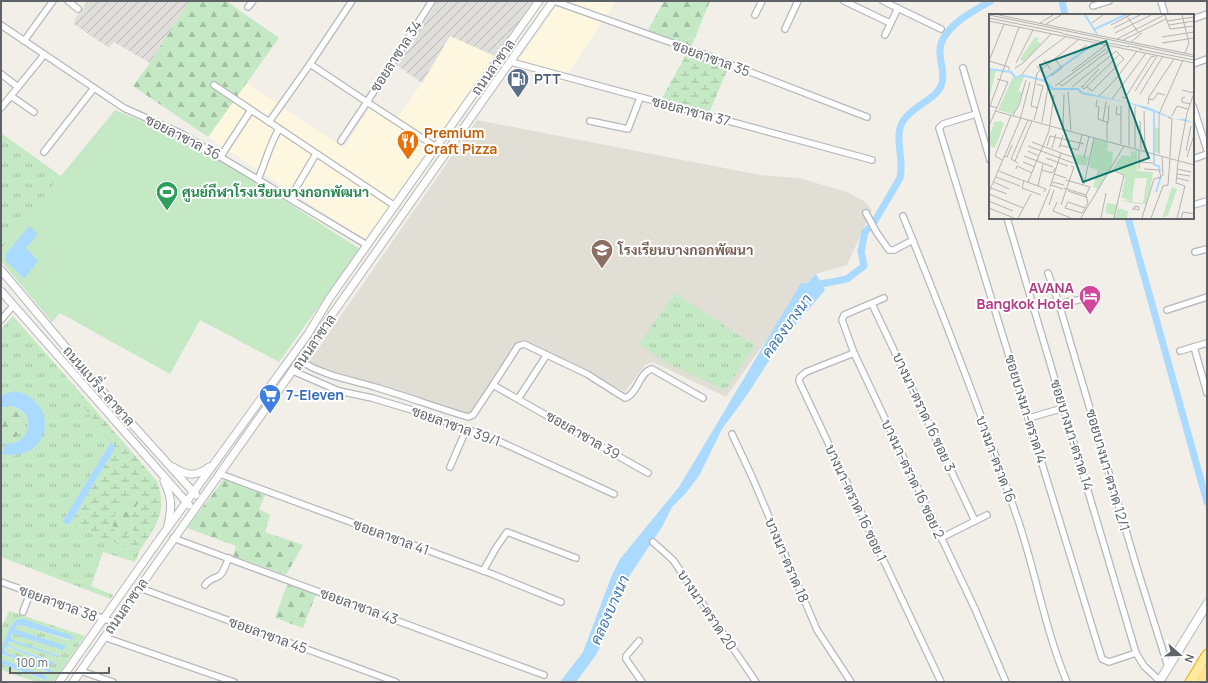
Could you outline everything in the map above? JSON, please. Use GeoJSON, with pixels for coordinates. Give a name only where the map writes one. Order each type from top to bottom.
{"type":"FeatureCollection","features":[{"type":"Feature","properties":{"kind":"highway"},"geometry":{"type":"LineString","coordinates":[[1190,682],[1207,654]]}},
{"type":"Feature","properties":{"kind":"highway"},"geometry":{"type":"LineString","coordinates":[[1200,682],[1207,671]]}},
{"type":"Feature","properties":{"kind":"main road"},"geometry":{"type":"LineString","coordinates":[[1160,682],[1207,604]]}},
{"type":"Feature","properties":{"kind":"street"},"geometry":{"type":"LineString","coordinates":[[24,41],[53,1]]}},
{"type":"Feature","properties":{"kind":"street"},"geometry":{"type":"LineString","coordinates":[[68,1],[78,9]]}},
{"type":"Feature","properties":{"kind":"street"},"geometry":{"type":"LineString","coordinates":[[248,7],[253,1]]}},
{"type":"Feature","properties":{"kind":"street"},"geometry":{"type":"LineString","coordinates":[[269,122],[352,1]]}},
{"type":"Feature","properties":{"kind":"street","name":"ซอยลาซาล 34"},"geometry":{"type":"LineString","coordinates":[[432,1],[367,102],[436,148]]}},
{"type":"Feature","properties":{"kind":"street","name":"ถนนลาซาล"},"geometry":{"type":"LineString","coordinates":[[59,682],[193,492],[308,334],[367,245],[539,1]]}},
{"type":"Feature","properties":{"kind":"street","name":"ถนนลาซาล"},"geometry":{"type":"LineString","coordinates":[[73,682],[104,637],[116,623],[173,538],[316,339],[554,1]]}},
{"type":"Feature","properties":{"kind":"street","name":"ซอยลาซาล 35"},"geometry":{"type":"LineString","coordinates":[[554,1],[709,56],[866,117]]}},
{"type":"Feature","properties":{"kind":"street"},"geometry":{"type":"LineString","coordinates":[[755,15],[762,1]]}},
{"type":"Feature","properties":{"kind":"street"},"geometry":{"type":"LineString","coordinates":[[785,29],[798,1]]}},
{"type":"Feature","properties":{"kind":"street"},"geometry":{"type":"LineString","coordinates":[[883,1],[941,29]]}},
{"type":"Feature","properties":{"kind":"street"},"geometry":{"type":"LineString","coordinates":[[1093,6],[1109,1]]}},
{"type":"Feature","properties":{"kind":"street"},"geometry":{"type":"LineString","coordinates":[[1161,1],[1165,14]]}},
{"type":"Feature","properties":{"kind":"street"},"geometry":{"type":"LineString","coordinates":[[847,2],[890,23]]}},
{"type":"Feature","properties":{"kind":"street"},"geometry":{"type":"LineString","coordinates":[[885,35],[898,8]]}},
{"type":"Feature","properties":{"kind":"street"},"geometry":{"type":"LineString","coordinates":[[1194,19],[1207,14]]}},
{"type":"Feature","properties":{"kind":"street","name":"ซอยลาซาล 36"},"geometry":{"type":"LineString","coordinates":[[1,25],[124,108],[182,134],[221,156],[367,245]]}},
{"type":"Feature","properties":{"kind":"street"},"geometry":{"type":"LineString","coordinates":[[1,108],[44,55]]}},
{"type":"Feature","properties":{"kind":"street"},"geometry":{"type":"LineString","coordinates":[[1194,64],[1207,59]]}},
{"type":"Feature","properties":{"kind":"street","name":"ซอยลาซาล 37"},"geometry":{"type":"LineString","coordinates":[[511,62],[872,160]]}},
{"type":"Feature","properties":{"kind":"street"},"geometry":{"type":"LineString","coordinates":[[310,64],[367,102],[341,141]]}},
{"type":"Feature","properties":{"kind":"street"},"geometry":{"type":"LineString","coordinates":[[963,68],[989,157]]}},
{"type":"Feature","properties":{"kind":"street"},"geometry":{"type":"LineString","coordinates":[[1,74],[18,87]]}},
{"type":"Feature","properties":{"kind":"street"},"geometry":{"type":"LineString","coordinates":[[214,85],[395,206]]}},
{"type":"Feature","properties":{"kind":"street"},"geometry":{"type":"LineString","coordinates":[[44,152],[94,88]]}},
{"type":"Feature","properties":{"kind":"street"},"geometry":{"type":"LineString","coordinates":[[11,96],[34,112]]}},
{"type":"Feature","properties":{"kind":"street"},"geometry":{"type":"LineString","coordinates":[[590,121],[628,128],[640,98]]}},
{"type":"Feature","properties":{"kind":"street"},"geometry":{"type":"LineString","coordinates":[[221,156],[251,110]]}},
{"type":"Feature","properties":{"kind":"street"},"geometry":{"type":"LineString","coordinates":[[1194,113],[1207,150]]}},
{"type":"Feature","properties":{"kind":"street","name":"ซอยบางนา-ตราด14"},"geometry":{"type":"LineString","coordinates":[[976,114],[943,124],[940,128],[1102,659],[1109,662],[1136,653]]}},
{"type":"Feature","properties":{"kind":"street"},"geometry":{"type":"LineString","coordinates":[[258,179],[269,155],[270,144],[279,129]]}},
{"type":"Feature","properties":{"kind":"street"},"geometry":{"type":"LineString","coordinates":[[290,198],[316,154]]}},
{"type":"Feature","properties":{"kind":"street"},"geometry":{"type":"LineString","coordinates":[[1194,159],[1207,154]]}},
{"type":"Feature","properties":{"kind":"street"},"geometry":{"type":"LineString","coordinates":[[1194,205],[1207,201]]}},
{"type":"Feature","properties":{"kind":"street"},"geometry":{"type":"LineString","coordinates":[[866,213],[877,233],[891,250],[913,240]]}},
{"type":"Feature","properties":{"kind":"street","name":"บางนา-ตราด 16"},"geometry":{"type":"LineString","coordinates":[[903,216],[965,372],[1018,520],[1042,607],[1067,682]]}},
{"type":"Feature","properties":{"kind":"street","name":"ซอยบางนา-ตราด 14"},"geometry":{"type":"LineString","coordinates":[[1007,219],[1136,653]]}},
{"type":"Feature","properties":{"kind":"street"},"geometry":{"type":"LineString","coordinates":[[367,245],[377,251]]}},
{"type":"Feature","properties":{"kind":"street"},"geometry":{"type":"LineString","coordinates":[[1196,252],[1207,249]]}},
{"type":"Feature","properties":{"kind":"street","name":"ถนนแบริ่ง-ลาซาล"},"geometry":{"type":"LineString","coordinates":[[1,270],[161,457],[200,500]]}},
{"type":"Feature","properties":{"kind":"street","name":"ซอยบางนา-ตราด 12/1"},"geometry":{"type":"LineString","coordinates":[[1048,273],[1059,304],[1134,560],[1168,667]]}},
{"type":"Feature","properties":{"kind":"street"},"geometry":{"type":"LineString","coordinates":[[3,294],[16,289]]}},
{"type":"Feature","properties":{"kind":"street","name":"ถนนแบริ่ง-ลาซาล"},"geometry":{"type":"LineString","coordinates":[[3,294],[193,510]]}},
{"type":"Feature","properties":{"kind":"street"},"geometry":{"type":"LineString","coordinates":[[1059,304],[1097,296]]}},
{"type":"Feature","properties":{"kind":"street"},"geometry":{"type":"LineString","coordinates":[[1167,310],[1207,297]]}},
{"type":"Feature","properties":{"kind":"street","name":"บางนา-ตราด 16 ซอย 2"},"geometry":{"type":"LineString","coordinates":[[884,298],[844,315],[842,319],[854,353],[975,609],[1006,682]]}},
{"type":"Feature","properties":{"kind":"street","name":"บางนา-ตราด 16 ซอย 3"},"geometry":{"type":"LineString","coordinates":[[872,304],[975,521]]}},
{"type":"Feature","properties":{"kind":"street"},"geometry":{"type":"LineString","coordinates":[[1,320],[12,306]]}},
{"type":"Feature","properties":{"kind":"street"},"geometry":{"type":"LineString","coordinates":[[308,334],[316,339]]}},
{"type":"Feature","properties":{"kind":"street"},"geometry":{"type":"LineString","coordinates":[[1180,351],[1207,343]]}},
{"type":"Feature","properties":{"kind":"street"},"geometry":{"type":"LineString","coordinates":[[300,361],[312,368],[343,380],[376,387],[468,417],[473,415],[521,344],[587,374],[625,398],[631,394],[647,371],[652,369],[703,398]]}},
{"type":"Feature","properties":{"kind":"street"},"geometry":{"type":"LineString","coordinates":[[1194,347],[1207,393]]}},
{"type":"Feature","properties":{"kind":"street","name":"บางนา-ตราด 16 ซอย 1"},"geometry":{"type":"LineString","coordinates":[[854,353],[806,372],[800,376],[799,381],[941,682]]}},
{"type":"Feature","properties":{"kind":"street"},"geometry":{"type":"LineString","coordinates":[[518,399],[546,356]]}},
{"type":"Feature","properties":{"kind":"street","name":"ซอยลาซาล 39/1"},"geometry":{"type":"LineString","coordinates":[[293,371],[339,391],[372,398],[412,410],[492,438],[614,494]]}},
{"type":"Feature","properties":{"kind":"street","name":"ซอยลาซาล 39"},"geometry":{"type":"LineString","coordinates":[[493,385],[648,472]]}},
{"type":"Feature","properties":{"kind":"street"},"geometry":{"type":"LineString","coordinates":[[1029,418],[1063,408]]}},
{"type":"Feature","properties":{"kind":"street"},"geometry":{"type":"LineString","coordinates":[[450,467],[466,430]]}},
{"type":"Feature","properties":{"kind":"street","name":"บางนา-ตราด 18"},"geometry":{"type":"LineString","coordinates":[[732,434],[753,479],[817,630],[851,682]]}},
{"type":"Feature","properties":{"kind":"street"},"geometry":{"type":"LineString","coordinates":[[161,457],[169,464],[189,475],[203,471],[219,456]]}},
{"type":"Feature","properties":{"kind":"street"},"geometry":{"type":"LineString","coordinates":[[156,468],[168,488],[172,506],[168,525],[161,537]]}},
{"type":"Feature","properties":{"kind":"street","name":"ซอยลาซาล 41"},"geometry":{"type":"LineString","coordinates":[[220,474],[483,571],[561,602]]}},
{"type":"Feature","properties":{"kind":"street"},"geometry":{"type":"LineString","coordinates":[[941,538],[987,515]]}},
{"type":"Feature","properties":{"kind":"street"},"geometry":{"type":"LineString","coordinates":[[483,571],[505,533],[509,532],[576,558]]}},
{"type":"Feature","properties":{"kind":"street","name":"ซอยลาซาล 43"},"geometry":{"type":"LineString","coordinates":[[173,538],[544,675]]}},
{"type":"Feature","properties":{"kind":"street","name":"บางนา-ตราด 20"},"geometry":{"type":"LineString","coordinates":[[653,542],[673,560],[682,572],[756,682]]}},
{"type":"Feature","properties":{"kind":"street"},"geometry":{"type":"LineString","coordinates":[[205,585],[210,578],[219,576],[223,572],[229,558]]}},
{"type":"Feature","properties":{"kind":"street","name":"ซอยลาซาล 38"},"geometry":{"type":"LineString","coordinates":[[1,582],[103,620],[116,623]]}},
{"type":"Feature","properties":{"kind":"street","name":"ซอยลาซาล 45"},"geometry":{"type":"LineString","coordinates":[[140,588],[396,682]]}},
{"type":"Feature","properties":{"kind":"street"},"geometry":{"type":"LineString","coordinates":[[124,589],[134,595]]}},
{"type":"Feature","properties":{"kind":"street"},"geometry":{"type":"LineString","coordinates":[[23,612],[30,593]]}},
{"type":"Feature","properties":{"kind":"street"},"geometry":{"type":"LineString","coordinates":[[104,637],[234,682]]}},
{"type":"Feature","properties":{"kind":"street"},"geometry":{"type":"LineString","coordinates":[[639,641],[626,656],[626,659],[642,682]]}},
{"type":"Feature","properties":{"kind":"street"},"geometry":{"type":"LineString","coordinates":[[1136,653],[1144,666],[1160,682]]}},
{"type":"Feature","properties":{"kind":"street"},"geometry":{"type":"LineString","coordinates":[[81,671],[113,682]]}},
{"type":"Feature","properties":{"kind":"shaded area"},"geometry":{"type":"Polygon","coordinates":[[[88,1],[189,1],[150,63],[114,42],[109,48],[74,24],[76,17],[88,1]]]}},
{"type":"Feature","properties":{"kind":"shaded area"},"geometry":{"type":"Polygon","coordinates":[[[438,1],[533,1],[495,56],[450,36],[422,83],[395,64],[438,1]]]}},
{"type":"Feature","properties":{"kind":"shaded area"},"geometry":{"type":"Polygon","coordinates":[[[560,1],[616,1],[562,82],[514,67],[560,1]]]}},
{"type":"Feature","properties":{"kind":"shaded area"},"geometry":{"type":"Polygon","coordinates":[[[450,36],[495,56],[365,240],[208,137],[247,83],[344,148],[369,109],[394,122],[422,83],[450,36]]]}},
{"type":"Feature","properties":{"kind":"shaded area","name":"โรงเรียนบางกอกพัฒนา"},"geometry":{"type":"Polygon","coordinates":[[[477,120],[760,175],[799,178],[847,192],[864,201],[872,210],[847,265],[816,274],[807,283],[726,397],[653,362],[645,365],[625,392],[584,368],[522,339],[470,416],[344,378],[308,363],[477,120]]]}},
{"type":"Feature","properties":{"kind":"green space"},"geometry":{"type":"Polygon","coordinates":[[[189,1],[226,1],[279,38],[208,137],[133,86],[150,63],[189,1]]]}},
{"type":"Feature","properties":{"kind":"green space"},"geometry":{"type":"Polygon","coordinates":[[[664,1],[710,1],[691,47],[648,30],[664,1]]]}},
{"type":"Feature","properties":{"kind":"green space"},"geometry":{"type":"Polygon","coordinates":[[[687,53],[728,68],[709,113],[661,100],[687,53]]]}},
{"type":"Feature","properties":{"kind":"green space","name":"ศูนย์กีฬาโรงเรียนบางกอกพัฒนา"},"geometry":{"type":"Polygon","coordinates":[[[115,110],[180,137],[219,159],[360,249],[279,362],[200,320],[170,374],[60,313],[52,322],[1,261],[1,249],[115,110]]]}},
{"type":"Feature","properties":{"kind":"green space"},"geometry":{"type":"Polygon","coordinates":[[[1,133],[61,176],[1,249],[1,133]]]}},
{"type":"Feature","properties":{"kind":"green space"},"geometry":{"type":"Polygon","coordinates":[[[675,293],[755,346],[725,390],[665,362],[639,344],[675,293]]]}},
{"type":"Feature","properties":{"kind":"green space"},"geometry":{"type":"Polygon","coordinates":[[[13,316],[78,390],[75,396],[111,442],[62,522],[139,552],[135,562],[103,552],[91,586],[113,595],[111,599],[1,557],[1,434],[7,437],[12,409],[1,415],[1,409],[6,406],[21,410],[26,415],[28,421],[26,433],[22,439],[15,444],[14,456],[45,422],[5,394],[1,395],[1,329],[13,316]]]}},
{"type":"Feature","properties":{"kind":"green space"},"geometry":{"type":"Polygon","coordinates":[[[78,390],[157,481],[160,492],[161,510],[151,534],[139,552],[69,525],[115,448],[75,396],[78,390]],[[142,492],[132,496],[120,508],[111,522],[115,532],[129,534],[133,531],[131,514],[141,499],[142,492]]]}},
{"type":"Feature","properties":{"kind":"green space"},"geometry":{"type":"Polygon","coordinates":[[[12,409],[19,411],[23,418],[20,432],[15,437],[11,438],[1,434],[1,415],[12,409]]]}},
{"type":"Feature","properties":{"kind":"green space"},"geometry":{"type":"Polygon","coordinates":[[[224,479],[265,495],[259,509],[270,515],[265,532],[303,545],[286,575],[233,556],[236,546],[187,528],[224,479]]]}},
{"type":"Feature","properties":{"kind":"green space"},"geometry":{"type":"Polygon","coordinates":[[[142,492],[141,499],[131,514],[133,531],[129,534],[115,532],[111,522],[117,513],[127,500],[142,492]]]}},
{"type":"Feature","properties":{"kind":"green space"},"geometry":{"type":"Polygon","coordinates":[[[287,585],[316,594],[303,628],[275,618],[287,585]]]}},
{"type":"Feature","properties":{"kind":"green space"},"geometry":{"type":"Polygon","coordinates":[[[9,611],[85,636],[53,682],[37,682],[1,670],[1,664],[42,679],[46,680],[47,678],[44,675],[1,659],[3,654],[49,673],[48,668],[5,652],[4,649],[6,646],[53,665],[48,659],[8,645],[8,642],[18,643],[60,656],[13,640],[11,637],[12,634],[16,635],[15,628],[18,625],[24,626],[68,640],[72,639],[16,620],[1,648],[1,629],[9,611]]]}},
{"type":"Feature","properties":{"kind":"water"},"geometry":{"type":"Polygon","coordinates":[[[29,226],[38,234],[26,248],[38,261],[24,279],[6,261],[6,254],[29,226]]]}},
{"type":"Feature","properties":{"kind":"water"},"geometry":{"type":"Polygon","coordinates":[[[816,274],[825,290],[781,342],[747,395],[722,429],[699,476],[685,494],[672,507],[662,527],[620,590],[606,636],[596,655],[576,682],[560,682],[583,652],[612,575],[620,559],[679,487],[801,283],[807,283],[816,274]]]}},
{"type":"Feature","properties":{"kind":"water"},"geometry":{"type":"Polygon","coordinates":[[[16,391],[31,398],[40,408],[45,419],[44,431],[39,442],[31,450],[18,454],[2,454],[6,444],[16,442],[23,438],[27,432],[27,418],[23,412],[16,407],[6,406],[1,409],[1,395],[16,391]]]}},
{"type":"Feature","properties":{"kind":"water"},"geometry":{"type":"Polygon","coordinates":[[[111,442],[115,448],[69,525],[62,522],[111,442]]]}},
{"type":"Feature","properties":{"kind":"water"},"geometry":{"type":"Polygon","coordinates":[[[23,619],[73,636],[71,640],[24,626],[18,625],[15,628],[17,630],[66,646],[63,650],[12,634],[11,637],[13,640],[60,656],[58,657],[8,642],[8,645],[53,662],[53,665],[7,646],[4,649],[5,652],[52,670],[51,673],[3,654],[1,658],[3,643],[10,629],[16,620],[23,619]]]}},
{"type":"Feature","properties":{"kind":"water"},"geometry":{"type":"Polygon","coordinates":[[[1,659],[44,675],[47,678],[46,680],[1,664],[1,659]]]}},
{"type":"Feature","properties":{"kind":"waterway","name":"คลองบางนา"},"geometry":{"type":"LineString","coordinates":[[815,289],[821,284],[847,279],[864,266],[861,251],[865,232],[873,224],[900,178],[901,163],[899,134],[903,121],[907,115],[935,94],[942,83],[943,76],[940,53],[941,44],[945,36],[958,22],[991,1]]}},
{"type":"Feature","properties":{"kind":"waterway"},"geometry":{"type":"LineString","coordinates":[[1062,1],[1065,14]]}},
{"type":"Feature","properties":{"kind":"waterway"},"geometry":{"type":"LineString","coordinates":[[1128,219],[1207,502]]}},
{"type":"Feature","properties":{"kind":"place","name":"PTT"},"geometry":{"type":"Point","coordinates":[518,98]}},
{"type":"Feature","properties":{"kind":"place","name":"Premium Craft Pizza"},"geometry":{"type":"Point","coordinates":[408,160]}},
{"type":"Feature","properties":{"kind":"place","name":"ศูนย์กีฬาโรงเรียนบางกอกพัฒนา"},"geometry":{"type":"Point","coordinates":[167,212]}},
{"type":"Feature","properties":{"kind":"place","name":"โรงเรียนบางกอกพัฒนา"},"geometry":{"type":"Point","coordinates":[602,270]}},
{"type":"Feature","properties":{"kind":"place","name":"AVANA Bangkok Hotel"},"geometry":{"type":"Point","coordinates":[1090,316]}},
{"type":"Feature","properties":{"kind":"place","name":"7-Eleven"},"geometry":{"type":"Point","coordinates":[270,414]}}]}
